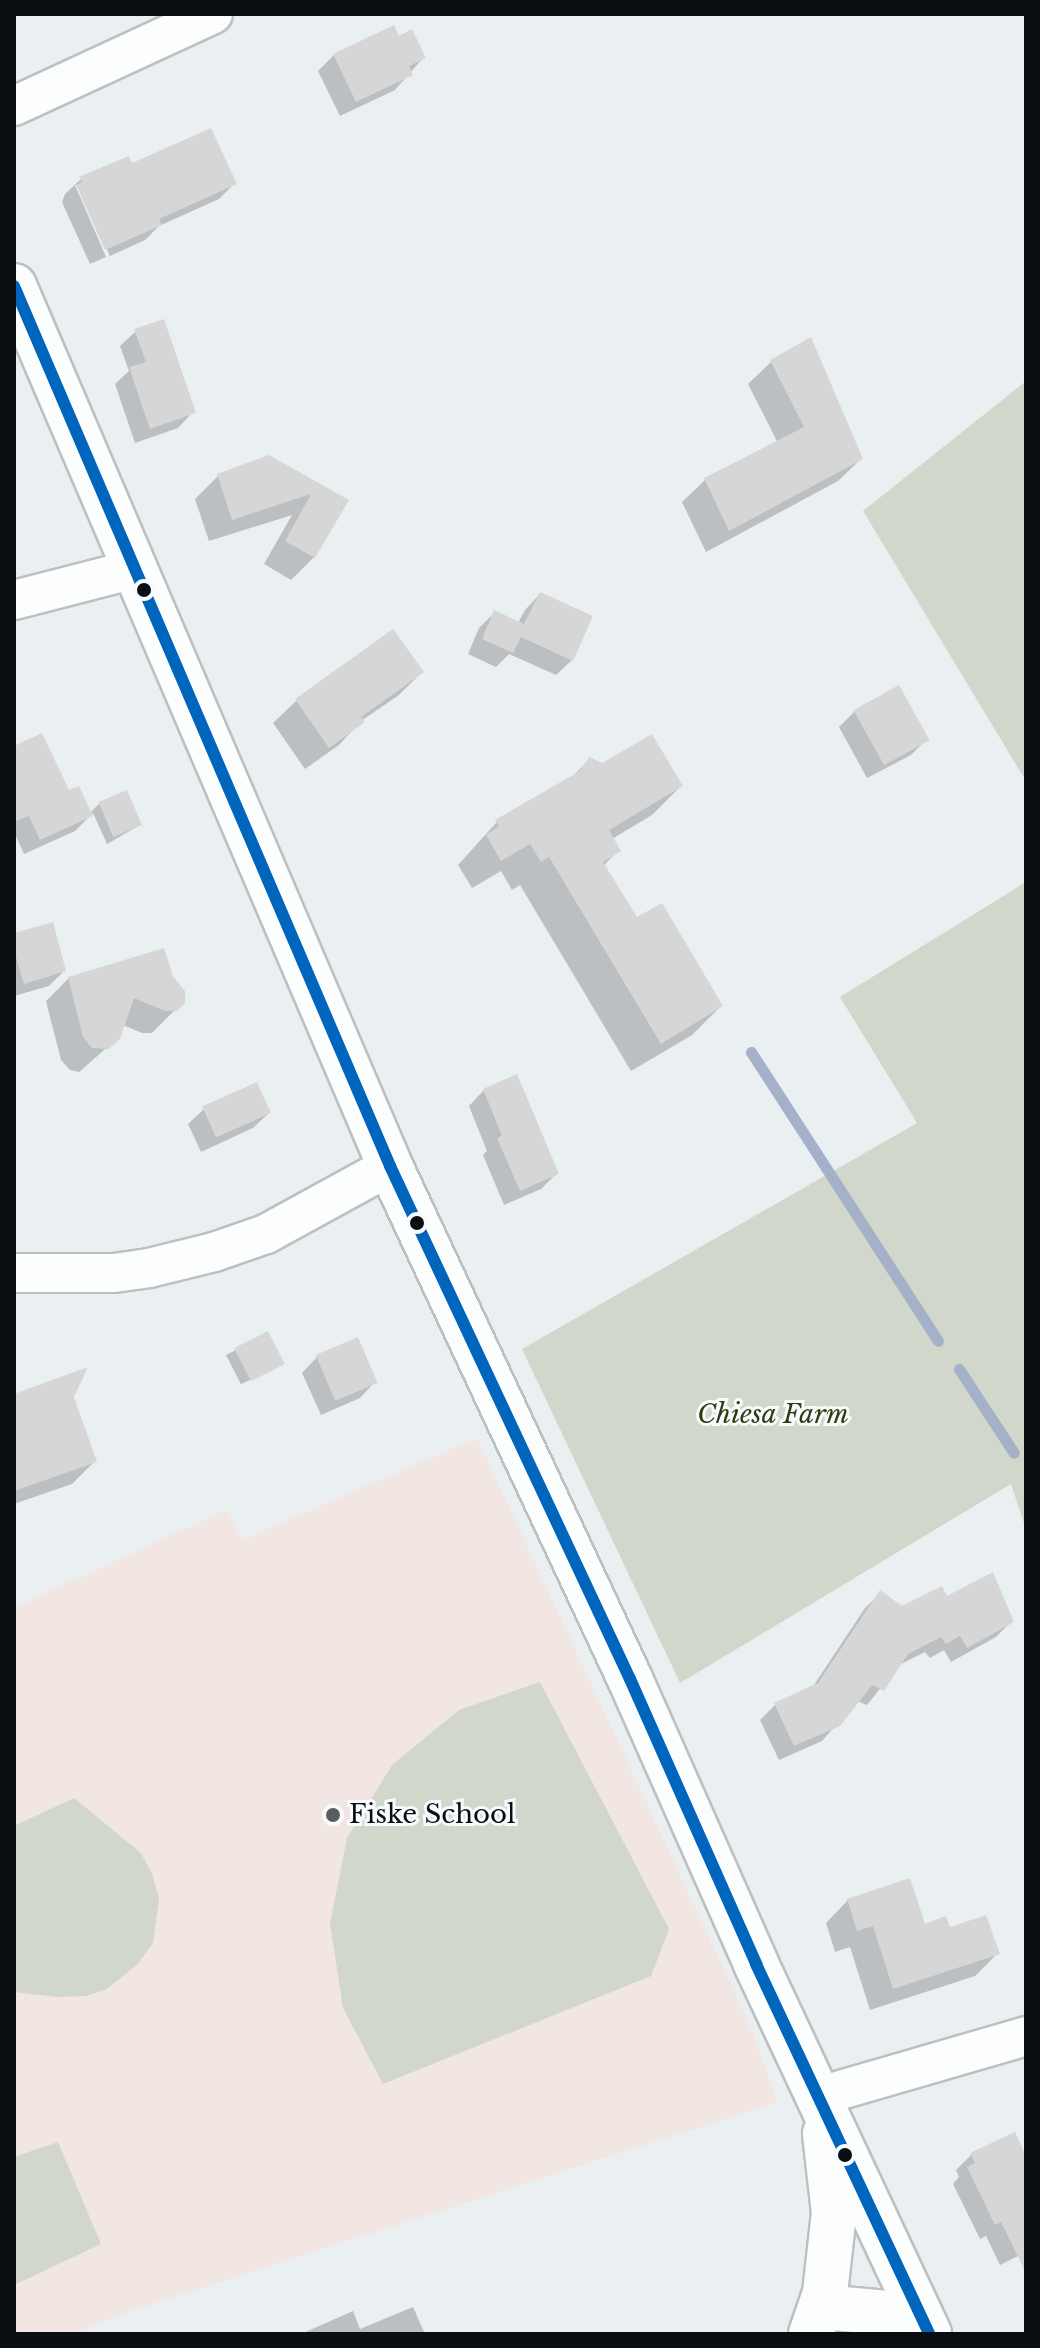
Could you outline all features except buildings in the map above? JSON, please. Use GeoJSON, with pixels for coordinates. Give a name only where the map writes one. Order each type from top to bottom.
{"type":"FeatureCollection","features":[{"type":"Feature","properties":{"kind":"main road"},"geometry":{"type":"LineString","coordinates":[[14,286],[390,1166],[630,1679],[756,1964],[820,2096],[925,2325],[816,2320],[834,2213],[820,2096]]}},
{"type":"Feature","properties":{"kind":"street"},"geometry":{"type":"LineString","coordinates":[[14,106],[213,14]]}},
{"type":"Feature","properties":{"kind":"street"},"geometry":{"type":"LineString","coordinates":[[14,600],[135,569]]}},
{"type":"Feature","properties":{"kind":"street"},"geometry":{"type":"LineString","coordinates":[[14,1273],[114,1273],[214,1252],[266,1234],[390,1166]]}},
{"type":"Feature","properties":{"kind":"street"},"geometry":{"type":"LineString","coordinates":[[820,2096],[1026,2036]]}},
{"type":"Feature","properties":{"kind":"shaded area","name":"Fiske School"},"geometry":{"type":"Polygon","coordinates":[[[477,1438],[749,2023],[778,2102],[127,2312],[74,2334],[14,2334],[14,1608],[226,1510],[242,1540],[477,1438]]]}},
{"type":"Feature","properties":{"kind":"green space"},"geometry":{"type":"Polygon","coordinates":[[[1026,381],[1026,781],[863,511],[1026,381]]]}},
{"type":"Feature","properties":{"kind":"green space","name":"Chiesa Farm"},"geometry":{"type":"Polygon","coordinates":[[[1026,882],[1026,1529],[1011,1484],[680,1683],[522,1349],[917,1123],[840,997],[1026,882]]]}},
{"type":"Feature","properties":{"kind":"green space"},"geometry":{"type":"Polygon","coordinates":[[[540,1682],[669,1929],[651,1976],[383,2084],[343,2008],[330,1923],[347,1838],[392,1765],[459,1710],[540,1682]]]}},
{"type":"Feature","properties":{"kind":"green space"},"geometry":{"type":"Polygon","coordinates":[[[74,1798],[141,1853],[152,1874],[159,1898],[153,1943],[138,1964],[107,1989],[86,1996],[57,1997],[14,1992],[14,1826],[74,1798]]]}},
{"type":"Feature","properties":{"kind":"green space"},"geometry":{"type":"Polygon","coordinates":[[[58,2142],[101,2244],[14,2285],[14,2157],[58,2142]]]}},
{"type":"Feature","properties":{"kind":"waterway"},"geometry":{"type":"LineString","coordinates":[[751,1052],[938,1341]]}},
{"type":"Feature","properties":{"kind":"waterway"},"geometry":{"type":"LineString","coordinates":[[959,1369],[1014,1453]]}},
{"type":"Feature","properties":{"kind":"transit line"},"geometry":{"type":"LineString","coordinates":[[14,286],[390,1166],[630,1679],[756,1964],[929,2334]]}},
{"type":"Feature","properties":{"kind":"place","name":"Fiske School"},"geometry":{"type":"Point","coordinates":[333,1815]}}]}
